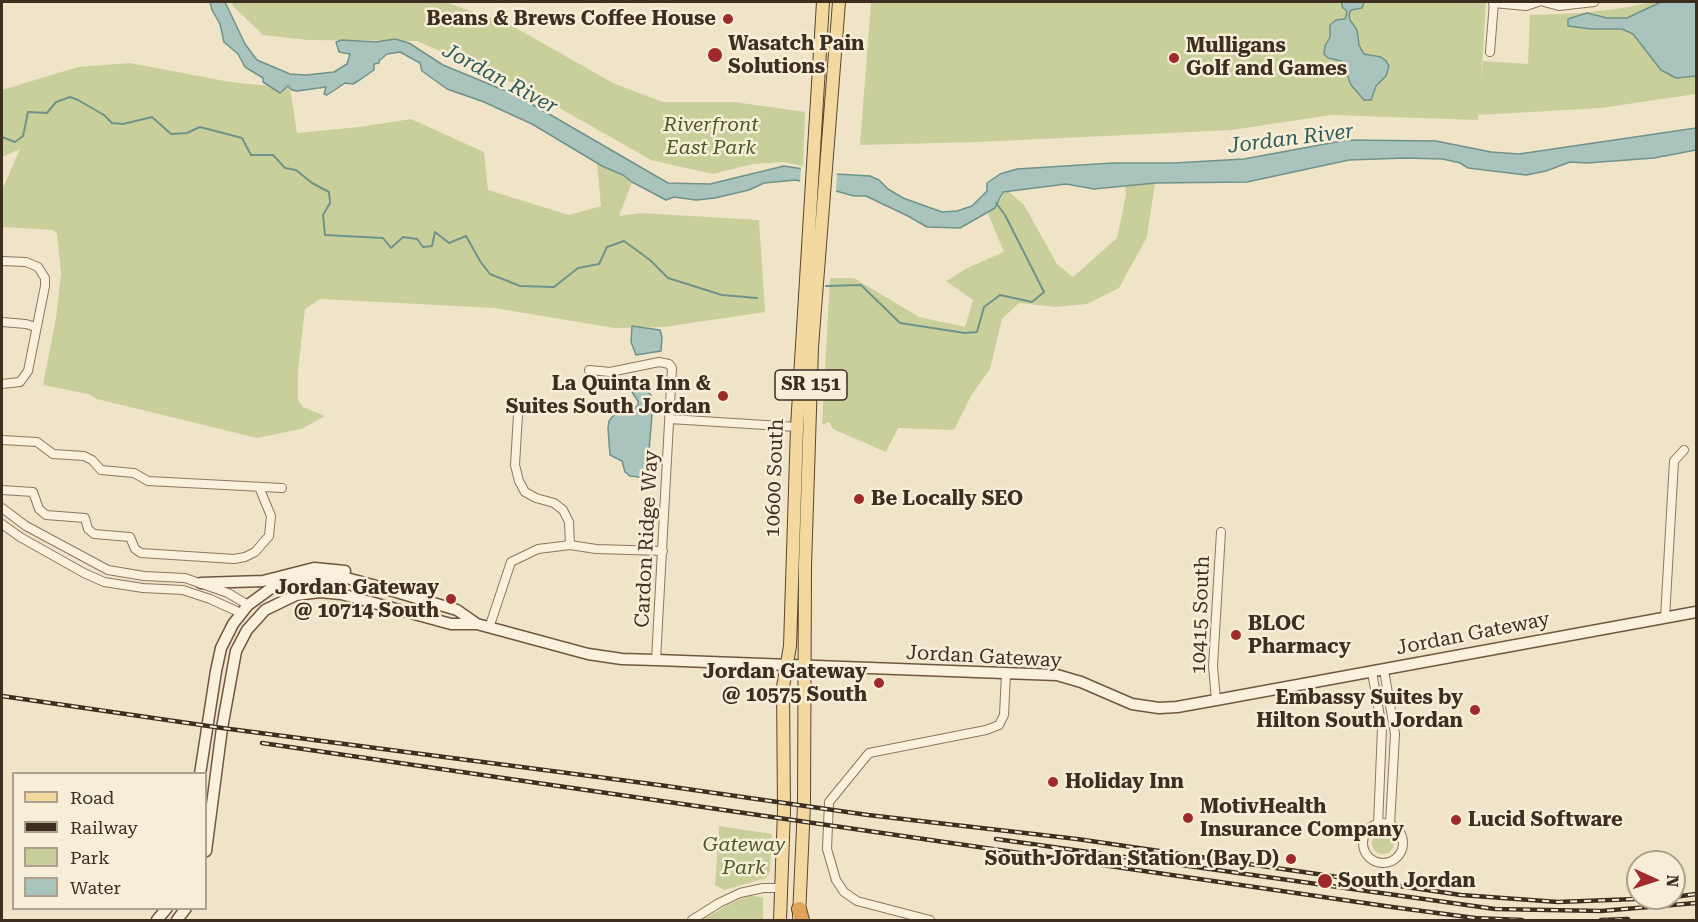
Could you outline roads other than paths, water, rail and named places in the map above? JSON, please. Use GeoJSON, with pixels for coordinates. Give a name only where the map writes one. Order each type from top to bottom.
{"type":"FeatureCollection","features":[{"type":"Feature","properties":{"kind":"main road","name":"10600 South"},"geometry":{"type":"LineString","coordinates":[[780,921],[783,687],[790,646],[797,426],[823,2]]}},
{"type":"Feature","properties":{"kind":"main road","name":"10600 South"},"geometry":{"type":"LineString","coordinates":[[800,917],[804,804],[803,665],[812,346],[839,2]]}},
{"type":"Feature","properties":{"kind":"main road"},"geometry":{"type":"LineString","coordinates":[[201,583],[263,581],[314,568],[347,571],[366,583]]}},
{"type":"Feature","properties":{"kind":"main road","name":"Jordan Gateway"},"geometry":{"type":"LineString","coordinates":[[200,772],[221,648],[233,624],[246,610],[270,589],[291,579],[320,576],[343,577],[458,610],[477,624],[489,628],[588,654],[622,659],[1057,675],[1081,682],[1120,700],[1149,707],[1178,707],[1696,612]]}},
{"type":"Feature","properties":{"kind":"main road"},"geometry":{"type":"LineString","coordinates":[[232,668],[230,652],[249,617],[246,610],[290,590],[309,585],[323,584],[341,594]]}},
{"type":"Feature","properties":{"kind":"main road","name":"Jordan Gateway"},"geometry":{"type":"LineString","coordinates":[[207,844],[236,651],[246,630],[265,610],[296,595],[320,592],[341,594],[451,624],[477,624]]}},
{"type":"Feature","properties":{"kind":"street"},"geometry":{"type":"LineString","coordinates":[[1490,52],[1493,2],[1526,6],[1538,2]]}},
{"type":"Feature","properties":{"kind":"street"},"geometry":{"type":"LineString","coordinates":[[1544,2],[1559,6],[1594,2]]}},
{"type":"Feature","properties":{"kind":"street"},"geometry":{"type":"LineString","coordinates":[[2,261],[32,264],[42,271],[45,286],[25,377],[15,384],[2,384]]}},
{"type":"Feature","properties":{"kind":"street"},"geometry":{"type":"LineString","coordinates":[[2,322],[36,327]]}},
{"type":"Feature","properties":{"kind":"street","name":"Cardon Ridge Way"},"geometry":{"type":"LineString","coordinates":[[589,370],[610,372],[658,362],[669,364],[672,368],[656,660]]}},
{"type":"Feature","properties":{"kind":"street"},"geometry":{"type":"LineString","coordinates":[[518,416],[515,465],[519,481],[525,492],[554,503],[563,510],[569,522],[570,545]]}},
{"type":"Feature","properties":{"kind":"street"},"geometry":{"type":"LineString","coordinates":[[670,419],[797,426]]}},
{"type":"Feature","properties":{"kind":"street"},"geometry":{"type":"LineString","coordinates":[[2,440],[37,442],[52,454],[84,456],[92,460],[101,470],[134,473],[148,481],[282,488]]}},
{"type":"Feature","properties":{"kind":"street"},"geometry":{"type":"LineString","coordinates":[[1665,618],[1674,461],[1684,450]]}},
{"type":"Feature","properties":{"kind":"street"},"geometry":{"type":"LineString","coordinates":[[2,490],[33,492],[39,509],[46,515],[85,518],[88,529],[94,534],[130,537],[135,549],[141,553],[234,559],[255,552],[269,536],[271,516],[259,487]]}},
{"type":"Feature","properties":{"kind":"street"},"geometry":{"type":"LineString","coordinates":[[2,508],[26,526],[108,570],[144,576],[185,578],[228,593],[246,610]]}},
{"type":"Feature","properties":{"kind":"street"},"geometry":{"type":"LineString","coordinates":[[2,524],[20,537],[104,582],[144,588],[183,590],[246,610]]}},
{"type":"Feature","properties":{"kind":"street","name":"10415 South"},"geometry":{"type":"LineString","coordinates":[[1216,700],[1213,666],[1221,532]]}},
{"type":"Feature","properties":{"kind":"street"},"geometry":{"type":"LineString","coordinates":[[489,628],[511,562],[538,549],[570,545],[597,549],[663,551]]}},
{"type":"Feature","properties":{"kind":"street"},"geometry":{"type":"LineString","coordinates":[[1384,670],[1395,734],[1390,825]]}},
{"type":"Feature","properties":{"kind":"street"},"geometry":{"type":"LineString","coordinates":[[1372,672],[1382,728],[1378,825]]}},
{"type":"Feature","properties":{"kind":"street"},"geometry":{"type":"LineString","coordinates":[[930,921],[857,901],[843,892],[836,880],[827,849],[830,802],[869,753],[986,730],[999,725],[1004,715],[1006,674]]}},
{"type":"Feature","properties":{"kind":"street"},"geometry":{"type":"LineString","coordinates":[[1378,825],[1390,825],[1396,828],[1401,836],[1402,849],[1396,859],[1383,863],[1370,858],[1364,845],[1368,831],[1378,825]]}},
{"type":"Feature","properties":{"kind":"street"},"geometry":{"type":"LineString","coordinates":[[692,921],[719,903],[740,893],[763,888],[782,888]]}},
{"type":"Feature","properties":{"kind":"water"},"geometry":{"type":"Polygon","coordinates":[[[210,2],[225,2],[245,44],[257,60],[290,74],[334,72],[347,64],[350,54],[339,52],[336,42],[342,40],[376,42],[395,39],[409,43],[443,65],[518,96],[668,183],[710,184],[784,166],[836,174],[870,176],[903,198],[942,212],[957,211],[972,206],[987,191],[987,183],[1000,174],[1017,169],[1244,159],[1347,140],[1436,141],[1491,152],[1519,154],[1696,128],[1696,150],[1654,158],[1587,163],[1570,162],[1546,171],[1526,175],[1468,168],[1460,163],[1443,159],[1406,158],[1349,160],[1247,182],[1155,183],[1094,189],[1066,184],[1003,192],[995,208],[960,228],[927,227],[866,196],[854,196],[796,180],[764,183],[749,190],[715,198],[696,200],[674,197],[666,200],[623,175],[602,166],[532,124],[484,102],[447,89],[422,71],[420,63],[400,52],[387,54],[379,63],[374,64],[374,70],[361,79],[353,84],[345,83],[327,95],[324,94],[326,87],[297,91],[288,86],[280,93],[263,82],[263,78],[245,67],[238,54],[224,42],[220,24],[210,2]]]}},
{"type":"Feature","properties":{"kind":"water"},"geometry":{"type":"Polygon","coordinates":[[[1341,2],[1364,2],[1362,8],[1351,10],[1349,15],[1357,30],[1359,45],[1364,54],[1381,57],[1389,66],[1386,76],[1376,86],[1371,100],[1364,100],[1351,85],[1342,61],[1328,58],[1324,54],[1330,37],[1330,25],[1336,20],[1345,19],[1346,16],[1347,11],[1341,2]]]}},
{"type":"Feature","properties":{"kind":"water"},"geometry":{"type":"Polygon","coordinates":[[[1661,2],[1696,2],[1696,76],[1676,78],[1661,70],[1633,34],[1622,29],[1568,26],[1568,19],[1587,13],[1607,18],[1627,18],[1661,2]]]}},
{"type":"Feature","properties":{"kind":"water"},"geometry":{"type":"Polygon","coordinates":[[[632,326],[660,330],[661,351],[636,355],[631,342],[632,326]]]}},
{"type":"Feature","properties":{"kind":"water"},"geometry":{"type":"Polygon","coordinates":[[[639,383],[651,395],[653,403],[647,474],[639,477],[630,476],[625,472],[622,461],[610,455],[608,428],[609,421],[622,404],[635,408],[638,405],[630,389],[639,383]]]}},
{"type":"Feature","properties":{"kind":"waterway"},"geometry":{"type":"LineString","coordinates":[[2,137],[15,142],[23,136],[28,112],[47,113],[56,102],[70,97],[104,115],[112,123],[123,124],[152,117],[171,134],[187,133],[200,127],[242,138],[251,155],[273,155],[285,168],[296,170],[312,183],[329,192],[330,203],[323,215],[325,235],[383,238],[391,248],[403,237],[417,239],[423,247],[432,246],[435,232],[449,243],[466,236],[490,274],[520,286],[554,287],[578,268],[599,264],[607,247],[624,241],[650,260],[668,278],[722,295],[757,298]]}},
{"type":"Feature","properties":{"kind":"waterway"},"geometry":{"type":"LineString","coordinates":[[826,286],[861,285],[900,323],[965,333],[977,332],[984,307],[1000,295],[1032,302],[1044,292],[1005,215],[996,203]]}},
{"type":"Feature","properties":{"kind":"railway"},"geometry":{"type":"LineString","coordinates":[[2,696],[868,815],[1077,839],[1461,895],[1558,902],[1626,899]]}},
{"type":"Feature","properties":{"kind":"railway"},"geometry":{"type":"LineString","coordinates":[[262,743],[1392,907],[1475,918],[1522,920]]}},
{"type":"Feature","properties":{"kind":"railway"},"geometry":{"type":"LineString","coordinates":[[996,839],[1495,909],[1601,911],[1696,903]]}},
{"type":"Feature","properties":{"kind":"railway"},"geometry":{"type":"LineString","coordinates":[[1686,895],[1696,894]]}},
{"type":"Feature","properties":{"kind":"railway"},"geometry":{"type":"LineString","coordinates":[[1601,920],[1628,919]]}},
{"type":"Feature","properties":{"kind":"place","name":"Beans & Brews Coffee House"},"geometry":{"type":"Point","coordinates":[728,19]}},
{"type":"Feature","properties":{"kind":"place","name":"Wasatch Pain Solutions"},"geometry":{"type":"Point","coordinates":[715,55]}},
{"type":"Feature","properties":{"kind":"place","name":"Mulligans Golf and Games"},"geometry":{"type":"Point","coordinates":[1174,58]}},
{"type":"Feature","properties":{"kind":"place","name":"La Quinta Inn & Suites South Jordan"},"geometry":{"type":"Point","coordinates":[723,396]}},
{"type":"Feature","properties":{"kind":"place","name":"Be Locally SEO"},"geometry":{"type":"Point","coordinates":[859,499]}},
{"type":"Feature","properties":{"kind":"place","name":"Jordan Gateway @ 10714 South"},"geometry":{"type":"Point","coordinates":[451,599]}},
{"type":"Feature","properties":{"kind":"place","name":"BLOC Pharmacy"},"geometry":{"type":"Point","coordinates":[1236,635]}},
{"type":"Feature","properties":{"kind":"place","name":"Jordan Gateway @ 10575 South"},"geometry":{"type":"Point","coordinates":[879,683]}},
{"type":"Feature","properties":{"kind":"place","name":"Embassy Suites by Hilton South Jordan"},"geometry":{"type":"Point","coordinates":[1475,710]}},
{"type":"Feature","properties":{"kind":"place","name":"Holiday Inn"},"geometry":{"type":"Point","coordinates":[1053,782]}},
{"type":"Feature","properties":{"kind":"place","name":"MotivHealth Insurance Company"},"geometry":{"type":"Point","coordinates":[1188,818]}},
{"type":"Feature","properties":{"kind":"place","name":"Lucid Software"},"geometry":{"type":"Point","coordinates":[1456,820]}},
{"type":"Feature","properties":{"kind":"place","name":"South Jordan Station (Bay D)"},"geometry":{"type":"Point","coordinates":[1291,859]}},
{"type":"Feature","properties":{"kind":"place","name":"South Jordan"},"geometry":{"type":"Point","coordinates":[1325,881]}},
{"type":"Feature","properties":{"kind":"water label","name":"Jordan River"},"geometry":{"type":"Point","coordinates":[500,79]}},
{"type":"Feature","properties":{"kind":"water label","name":"Jordan River"},"geometry":{"type":"Point","coordinates":[1291,139]}},
{"type":"Feature","properties":{"kind":"park label","name":"Riverfront East Park"},"geometry":{"type":"Point","coordinates":[711,136]}},
{"type":"Feature","properties":{"kind":"park label","name":"Gateway Park"},"geometry":{"type":"Point","coordinates":[744,856]}}]}
